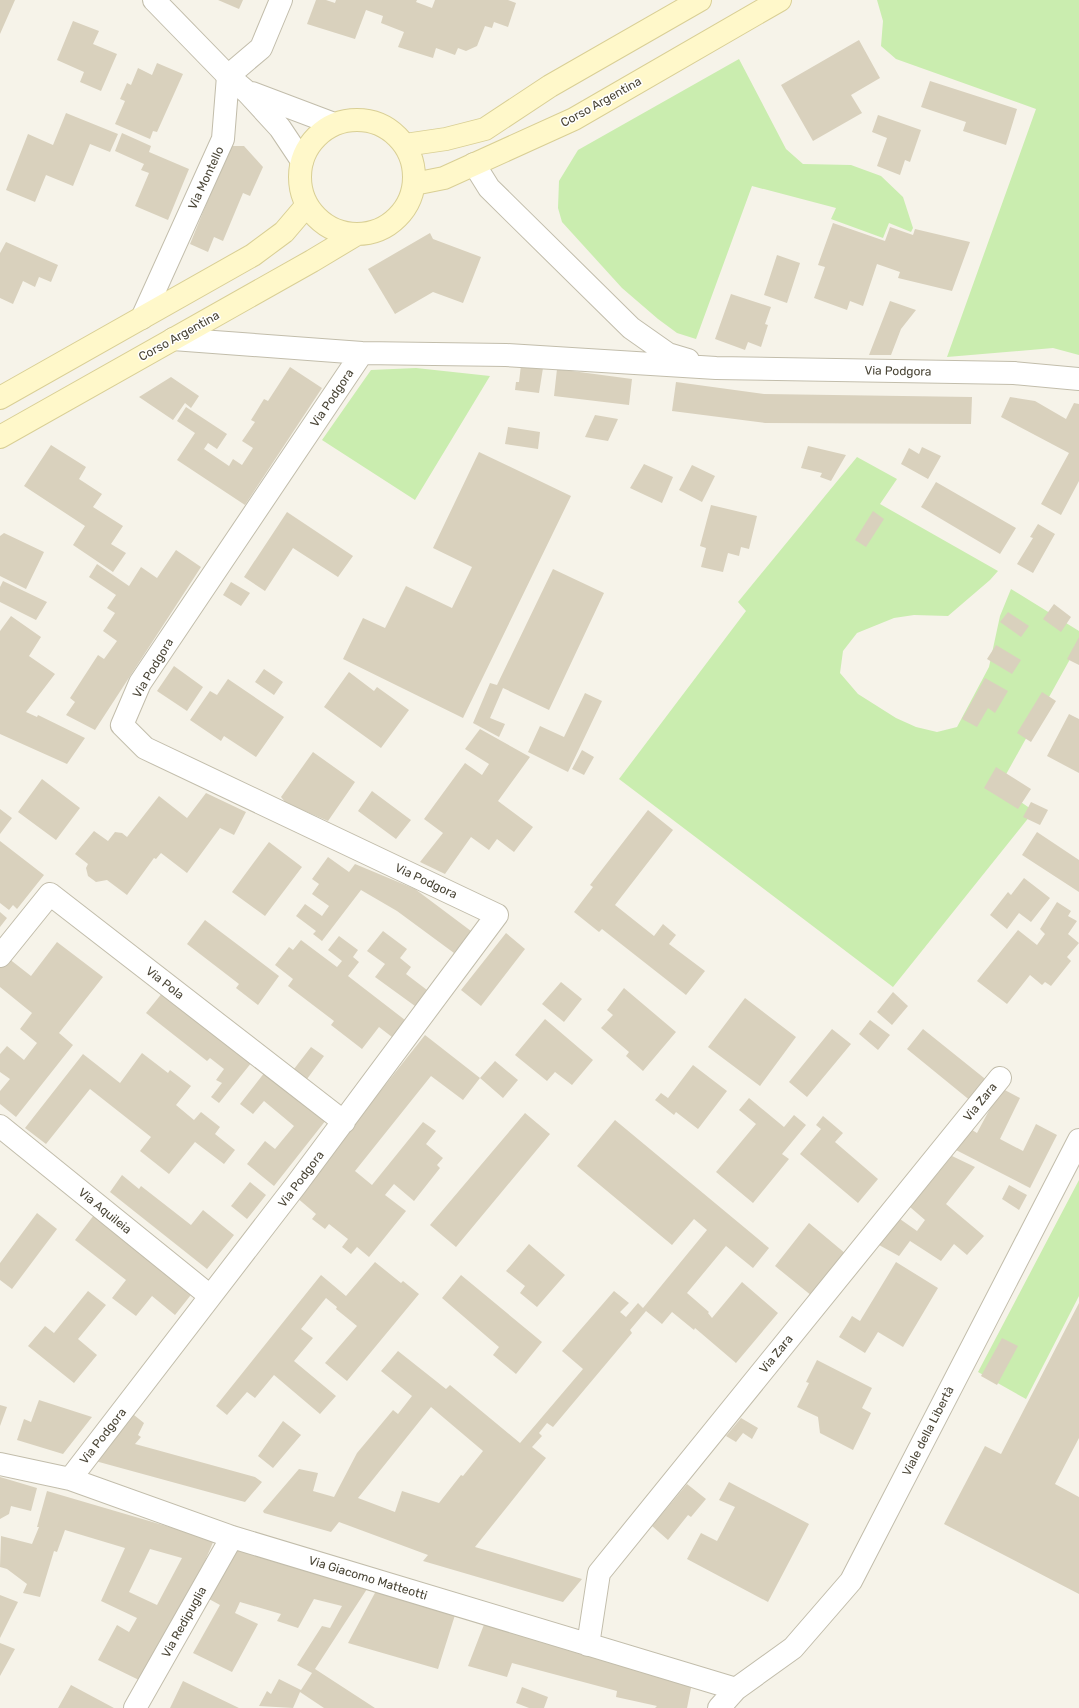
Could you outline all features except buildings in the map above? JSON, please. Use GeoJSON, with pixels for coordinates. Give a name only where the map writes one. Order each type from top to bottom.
{"type":"FeatureCollection","features":[{"type":"Feature","properties":{"kind":"main road"},"geometry":{"type":"LineString","coordinates":[[406,145],[446,139],[485,129],[550,86],[700,0]]}},
{"type":"Feature","properties":{"kind":"main road","name":"Corso Argentina"},"geometry":{"type":"LineString","coordinates":[[414,184],[444,178],[574,118],[780,0]]}},
{"type":"Feature","properties":{"kind":"main road"},"geometry":{"type":"LineString","coordinates":[[352,119],[377,122],[389,129],[406,145],[413,165],[414,184],[405,210],[388,225],[372,232],[357,234],[333,229],[322,222],[307,205],[302,191],[300,175],[302,161],[307,147],[318,134],[334,124],[352,119]]}},
{"type":"Feature","properties":{"kind":"main road"},"geometry":{"type":"LineString","coordinates":[[0,398],[253,255],[284,232],[307,205]]}},
{"type":"Feature","properties":{"kind":"main road","name":"Corso Argentina"},"geometry":{"type":"LineString","coordinates":[[0,437],[357,234]]}},
{"type":"Feature","properties":{"kind":"street"},"geometry":{"type":"LineString","coordinates":[[228,76],[261,48],[281,0]]}},
{"type":"Feature","properties":{"kind":"street"},"geometry":{"type":"LineString","coordinates":[[157,4],[228,76],[247,92],[280,128],[302,161]]}},
{"type":"Feature","properties":{"kind":"street","name":"Via Montello"},"geometry":{"type":"LineString","coordinates":[[142,318],[223,139],[228,76]]}},
{"type":"Feature","properties":{"kind":"street"},"geometry":{"type":"LineString","coordinates":[[247,92],[334,124]]}},
{"type":"Feature","properties":{"kind":"street","name":"Via Podgora"},"geometry":{"type":"LineString","coordinates":[[474,164],[489,188],[631,328],[668,354],[716,368]]}},
{"type":"Feature","properties":{"kind":"street","name":"Via Podgora"},"geometry":{"type":"LineString","coordinates":[[173,340],[362,353],[506,355],[716,368],[1014,373],[1079,379]]}},
{"type":"Feature","properties":{"kind":"street","name":"Via Podgora"},"geometry":{"type":"LineString","coordinates":[[70,1479],[344,1122],[497,915],[145,748],[122,725],[140,684],[362,353]]}},
{"type":"Feature","properties":{"kind":"street","name":"Via Pola"},"geometry":{"type":"LineString","coordinates":[[0,956],[50,894],[344,1122]]}},
{"type":"Feature","properties":{"kind":"street","name":"Via Zara"},"geometry":{"type":"LineString","coordinates":[[588,1644],[599,1573],[1000,1078]]}},
{"type":"Feature","properties":{"kind":"street","name":"Via Aquileia"},"geometry":{"type":"LineString","coordinates":[[0,1126],[210,1296]]}},
{"type":"Feature","properties":{"kind":"street","name":"Viale della Libertà"},"geometry":{"type":"LineString","coordinates":[[719,1708],[736,1689],[793,1648],[851,1581],[1079,1140]]}},
{"type":"Feature","properties":{"kind":"street","name":"Via Giacomo Matteotti"},"geometry":{"type":"LineString","coordinates":[[0,1464],[70,1479],[232,1537],[736,1689]]}},
{"type":"Feature","properties":{"kind":"street","name":"Via Redipuglia"},"geometry":{"type":"LineString","coordinates":[[135,1708],[232,1537]]}},
{"type":"Feature","properties":{"kind":"green space"},"geometry":{"type":"Polygon","coordinates":[[[877,0],[1079,0],[1079,355],[1053,348],[947,357],[1036,109],[896,59],[881,46],[883,21],[877,0]]]}},
{"type":"Feature","properties":{"kind":"green space"},"geometry":{"type":"Polygon","coordinates":[[[739,59],[786,149],[803,164],[851,165],[881,176],[903,197],[913,228],[911,232],[889,223],[883,238],[831,219],[836,208],[752,186],[696,339],[677,333],[622,288],[562,222],[558,208],[559,181],[578,150],[739,59]]]}},
{"type":"Feature","properties":{"kind":"green space"},"geometry":{"type":"Polygon","coordinates":[[[416,368],[490,376],[415,500],[322,440],[371,370],[416,368]]]}},
{"type":"Feature","properties":{"kind":"green space"},"geometry":{"type":"Polygon","coordinates":[[[857,457],[897,479],[880,504],[998,571],[990,580],[948,616],[914,615],[894,618],[857,633],[843,651],[840,673],[858,694],[896,718],[916,727],[937,732],[957,727],[989,667],[1000,616],[1011,589],[1079,631],[1079,643],[999,787],[1034,811],[893,987],[619,779],[746,611],[738,602],[857,457]]]}},
{"type":"Feature","properties":{"kind":"green space"},"geometry":{"type":"Polygon","coordinates":[[[1079,1180],[1079,1296],[1026,1399],[978,1372],[1079,1180]]]}}]}
